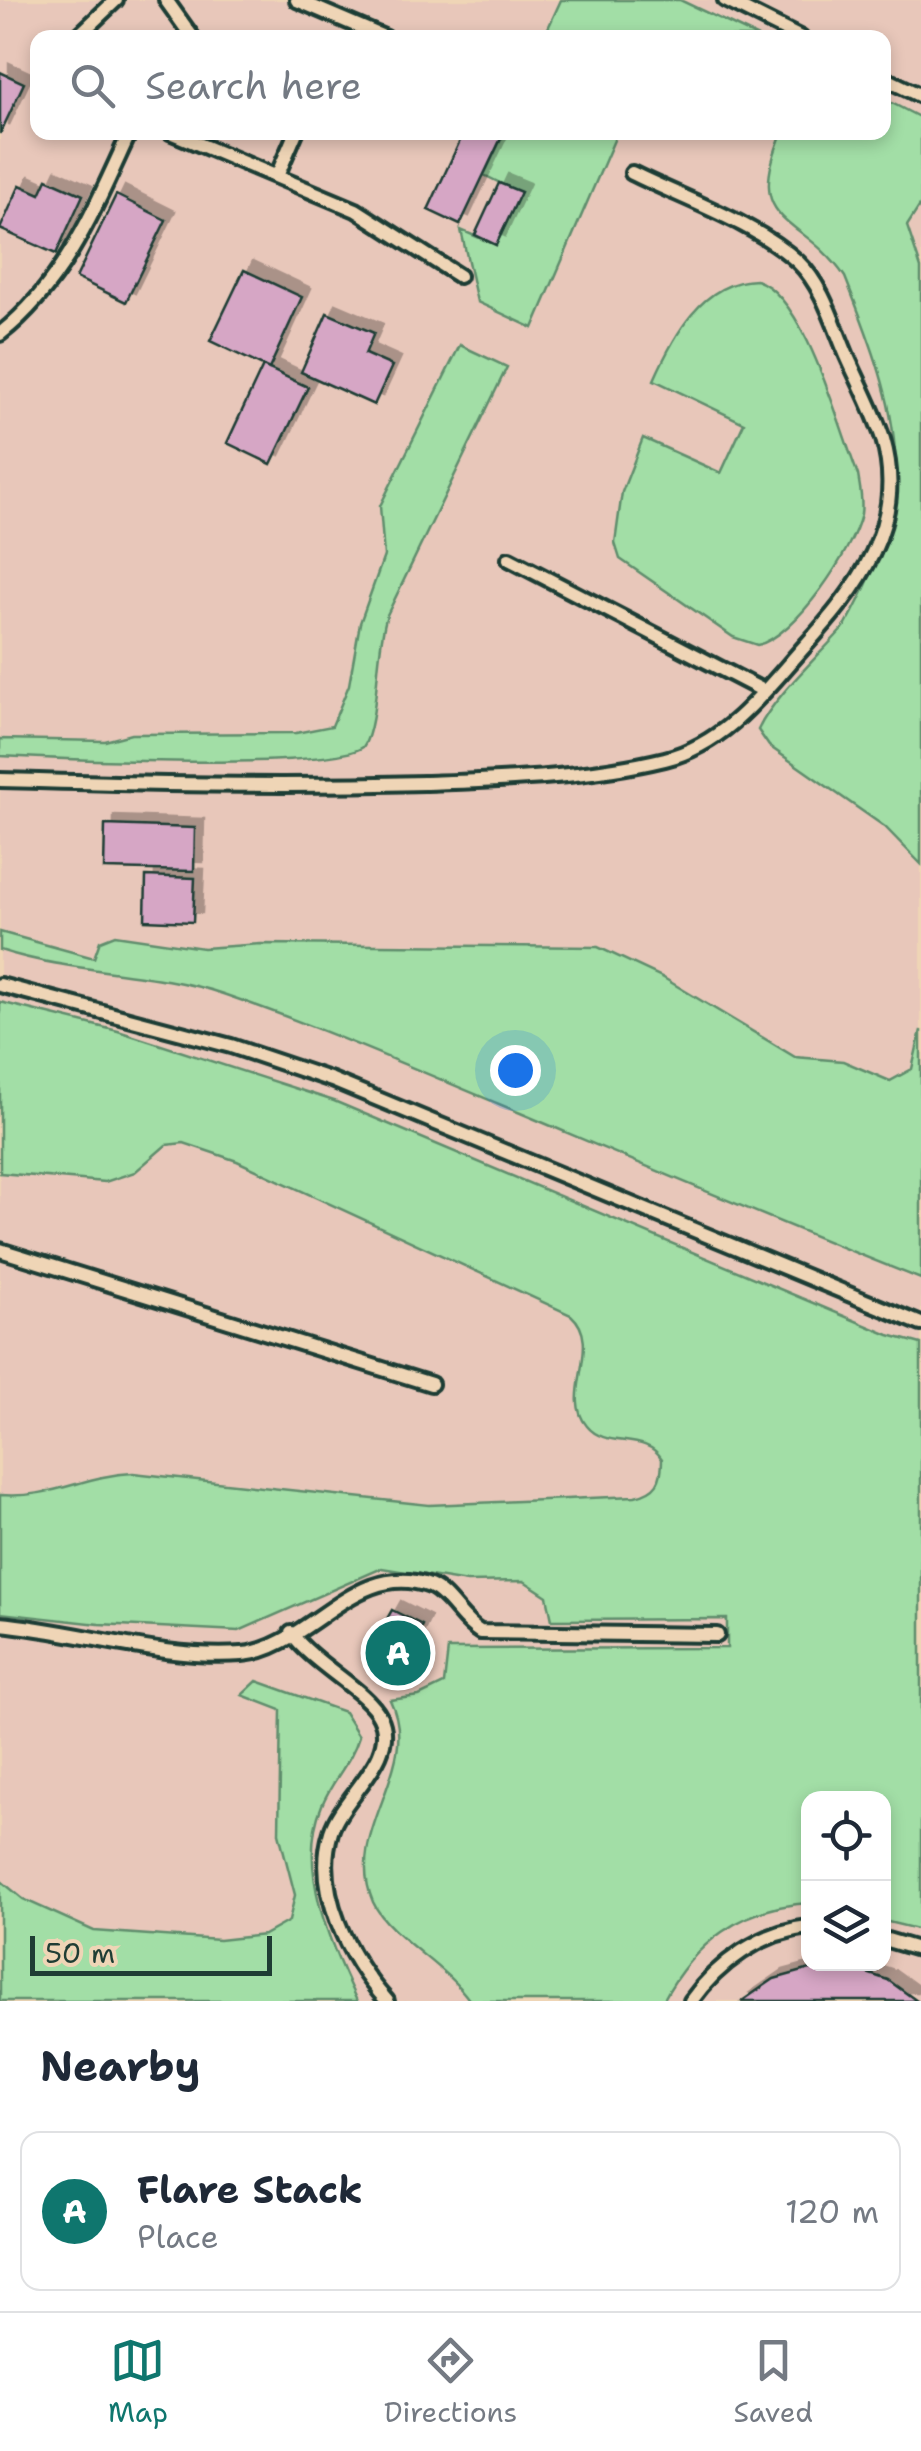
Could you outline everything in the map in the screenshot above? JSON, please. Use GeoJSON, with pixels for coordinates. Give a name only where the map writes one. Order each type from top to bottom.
{"type":"FeatureCollection","features":[{"type":"Feature","properties":{"kind":"lane"},"geometry":{"type":"LineString","coordinates":[[84,30],[116,0]]}},
{"type":"Feature","properties":{"kind":"lane"},"geometry":{"type":"LineString","coordinates":[[166,0],[187,30]]}},
{"type":"Feature","properties":{"kind":"lane"},"geometry":{"type":"LineString","coordinates":[[297,0],[367,30]]}},
{"type":"Feature","properties":{"kind":"lane"},"geometry":{"type":"LineString","coordinates":[[725,0],[786,30]]}},
{"type":"Feature","properties":{"kind":"lane"},"geometry":{"type":"LineString","coordinates":[[891,81],[921,96]]}},
{"type":"Feature","properties":{"kind":"lane"},"geometry":{"type":"LineString","coordinates":[[0,334],[34,304],[64,268],[126,140]]}},
{"type":"Feature","properties":{"kind":"lane"},"geometry":{"type":"LineString","coordinates":[[189,140],[356,210],[459,276]]}},
{"type":"Feature","properties":{"kind":"lane"},"geometry":{"type":"LineString","coordinates":[[277,176],[293,140]]}},
{"type":"Feature","properties":{"kind":"lane"},"geometry":{"type":"LineString","coordinates":[[0,780],[310,786],[512,780],[626,766],[682,754],[724,731],[836,612],[876,550],[889,501],[883,439],[821,296],[799,263],[764,238],[632,174]]}},
{"type":"Feature","properties":{"kind":"lane"},"geometry":{"type":"LineString","coordinates":[[509,559],[764,692]]}},
{"type":"Feature","properties":{"kind":"lane"},"geometry":{"type":"LineString","coordinates":[[0,985],[231,1046],[332,1080],[921,1324]]}},
{"type":"Feature","properties":{"kind":"lane"},"geometry":{"type":"LineString","coordinates":[[0,1250],[431,1384]]}},
{"type":"Feature","properties":{"kind":"lane"},"geometry":{"type":"LineString","coordinates":[[0,1624],[220,1655],[261,1650],[365,1589],[401,1581],[436,1590],[466,1624],[480,1632],[717,1635]]}},
{"type":"Feature","properties":{"kind":"lane"},"geometry":{"type":"LineString","coordinates":[[291,1633],[314,1662],[370,1703],[384,1728],[377,1761],[335,1820],[328,1850],[335,1913],[350,1952],[387,2001]]}},
{"type":"Feature","properties":{"kind":"lane"},"geometry":{"type":"LineString","coordinates":[[691,2001],[744,1951],[776,1934],[801,1929]]}},
{"type":"Feature","properties":{"kind":"lane"},"geometry":{"type":"LineString","coordinates":[[891,1941],[921,1950]]}},
{"type":"Feature","properties":{"kind":"shaded area"},"geometry":{"type":"Polygon","coordinates":[[[0,0],[921,0],[921,2001],[0,2001],[0,0]]]}},
{"type":"Feature","properties":{"kind":"green space"},"geometry":{"type":"Polygon","coordinates":[[[561,0],[680,0],[743,30],[547,30],[561,0]]]}},
{"type":"Feature","properties":{"kind":"green space"},"geometry":{"type":"Polygon","coordinates":[[[891,103],[921,118],[921,204],[907,226],[921,268],[921,864],[885,827],[769,746],[758,730],[786,690],[846,625],[870,577],[886,533],[894,493],[895,454],[880,373],[845,277],[773,204],[769,187],[771,164],[780,140],[891,140],[891,103]]]}},
{"type":"Feature","properties":{"kind":"green space"},"geometry":{"type":"Polygon","coordinates":[[[501,140],[614,140],[533,328],[477,302],[461,230],[496,245],[520,193],[484,175],[501,140]]]}},
{"type":"Feature","properties":{"kind":"green space"},"geometry":{"type":"Polygon","coordinates":[[[756,280],[774,291],[805,336],[858,475],[862,504],[847,549],[820,590],[788,626],[757,645],[733,637],[620,559],[615,543],[622,492],[643,438],[721,473],[744,423],[654,380],[680,330],[705,301],[737,283],[756,280]]]}},
{"type":"Feature","properties":{"kind":"green space"},"geometry":{"type":"Polygon","coordinates":[[[460,345],[507,367],[387,615],[372,722],[363,747],[300,759],[248,761],[0,756],[0,739],[105,741],[131,734],[296,733],[332,726],[349,685],[360,623],[384,556],[380,506],[460,345]]]}},
{"type":"Feature","properties":{"kind":"green space"},"geometry":{"type":"Polygon","coordinates":[[[0,932],[94,958],[100,941],[115,935],[203,948],[261,944],[598,947],[662,977],[795,1057],[843,1061],[890,1081],[912,1069],[921,1030],[921,1279],[293,1019],[196,986],[56,964],[0,950],[0,932]]]}},
{"type":"Feature","properties":{"kind":"green space"},"geometry":{"type":"Polygon","coordinates":[[[0,1002],[118,1031],[334,1101],[889,1335],[921,1344],[921,1930],[891,1923],[891,1791],[801,1791],[801,1904],[762,1912],[722,1932],[689,1962],[663,2001],[470,2001],[447,1975],[391,1927],[373,1902],[366,1875],[367,1850],[397,1751],[398,1726],[390,1700],[419,1696],[444,1684],[448,1649],[727,1648],[727,1619],[552,1620],[547,1596],[524,1581],[467,1582],[382,1568],[239,1631],[99,1624],[0,1613],[0,1495],[36,1494],[133,1473],[429,1505],[635,1496],[657,1484],[662,1459],[646,1445],[604,1437],[587,1426],[578,1400],[584,1340],[571,1315],[237,1161],[184,1143],[166,1145],[135,1172],[105,1182],[0,1173],[0,1002]]]}},
{"type":"Feature","properties":{"kind":"green space"},"geometry":{"type":"Polygon","coordinates":[[[257,1681],[344,1712],[359,1736],[322,1805],[313,1854],[327,1931],[357,2001],[0,2001],[0,1880],[23,1899],[94,1931],[219,1940],[264,1935],[289,1921],[295,1895],[279,1833],[281,1710],[242,1695],[257,1681]]]}},
{"type":"Feature","properties":{"kind":"building"},"geometry":{"type":"Polygon","coordinates":[[[0,72],[24,83],[0,134],[0,72]]]}},
{"type":"Feature","properties":{"kind":"building"},"geometry":{"type":"Polygon","coordinates":[[[460,140],[500,140],[460,225],[428,210],[460,140]]]}},
{"type":"Feature","properties":{"kind":"building"},"geometry":{"type":"Polygon","coordinates":[[[47,179],[83,195],[56,254],[0,229],[20,185],[40,194],[47,179]]]}},
{"type":"Feature","properties":{"kind":"building"},"geometry":{"type":"Polygon","coordinates":[[[499,183],[521,192],[496,245],[475,235],[499,183]]]}},
{"type":"Feature","properties":{"kind":"building"},"geometry":{"type":"Polygon","coordinates":[[[116,195],[166,220],[126,302],[76,278],[116,195]]]}},
{"type":"Feature","properties":{"kind":"building"},"geometry":{"type":"Polygon","coordinates":[[[244,270],[302,297],[269,369],[210,341],[244,270]]]}},
{"type":"Feature","properties":{"kind":"building"},"geometry":{"type":"Polygon","coordinates":[[[327,313],[374,333],[365,354],[392,366],[374,405],[301,372],[327,313]]]}},
{"type":"Feature","properties":{"kind":"building"},"geometry":{"type":"Polygon","coordinates":[[[263,366],[308,387],[271,464],[227,443],[263,366]]]}},
{"type":"Feature","properties":{"kind":"building"},"geometry":{"type":"Polygon","coordinates":[[[105,825],[195,828],[194,871],[104,869],[105,825]]]}},
{"type":"Feature","properties":{"kind":"building"},"geometry":{"type":"Polygon","coordinates":[[[146,876],[195,878],[193,922],[145,920],[146,876]]]}},
{"type":"Feature","properties":{"kind":"building"},"geometry":{"type":"Polygon","coordinates":[[[392,1610],[422,1625],[407,1657],[399,1663],[388,1655],[395,1631],[383,1626],[392,1610]]]}},
{"type":"Feature","properties":{"kind":"building"},"geometry":{"type":"Polygon","coordinates":[[[398,1643],[408,1653],[398,1663],[388,1653],[398,1643]]]}},
{"type":"Feature","properties":{"kind":"building"},"geometry":{"type":"Polygon","coordinates":[[[803,1971],[864,1972],[888,1980],[917,2001],[742,2001],[774,1979],[803,1971]]]}},
{"type":"Feature","properties":{"kind":"place","name":"Flare Stack"},"geometry":{"type":"Point","coordinates":[398,1653]}}]}
